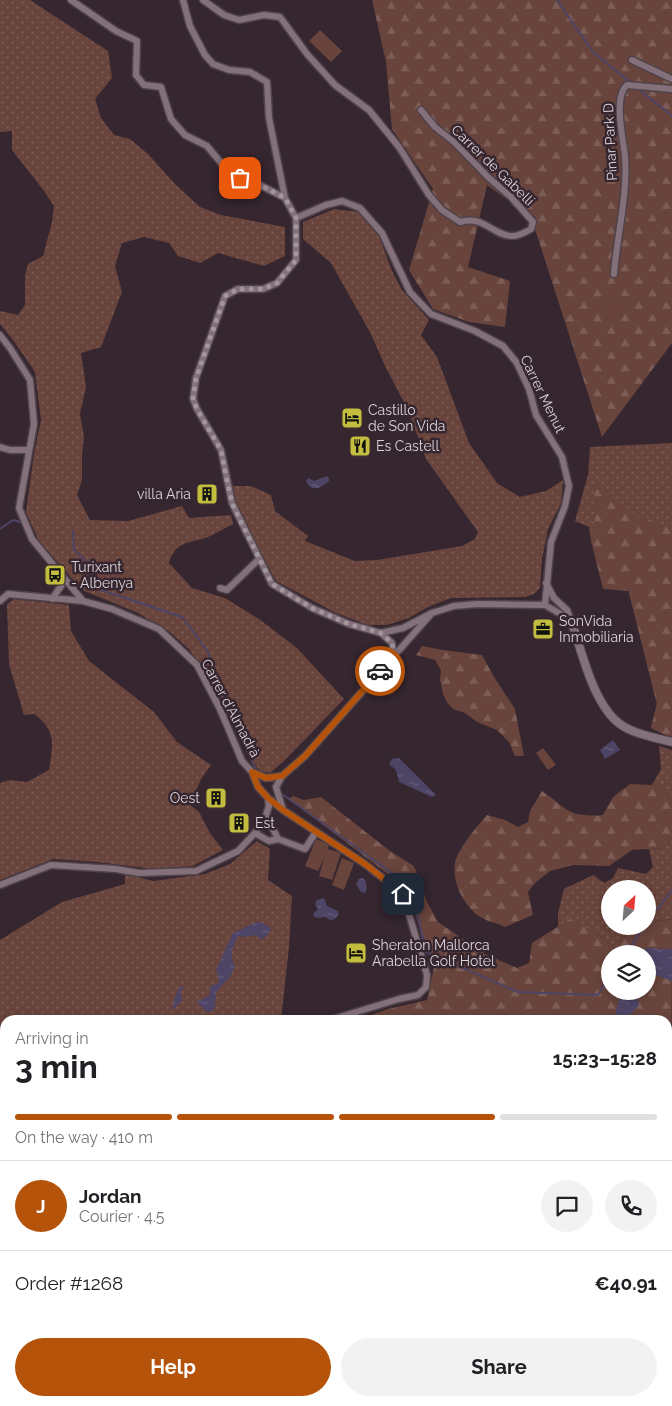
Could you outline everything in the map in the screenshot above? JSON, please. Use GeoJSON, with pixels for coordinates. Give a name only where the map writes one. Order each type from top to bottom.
{"type":"FeatureCollection","features":[{"type":"Feature","properties":{"kind":"street"},"geometry":{"type":"LineString","coordinates":[[71,0],[116,31],[137,41],[136,75],[144,85],[161,86],[171,120],[185,135],[207,146],[227,170],[240,178],[258,184],[285,198]]}},
{"type":"Feature","properties":{"kind":"street"},"geometry":{"type":"LineString","coordinates":[[183,0],[190,26],[206,56],[213,64],[229,70],[250,72],[267,82],[269,118],[285,198],[296,218],[296,260],[277,283],[263,289],[238,289],[225,296],[196,378],[193,399],[221,450],[232,503],[272,584],[312,608],[342,621],[381,633],[392,643],[394,655]]}},
{"type":"Feature","properties":{"kind":"street","name":"Carrer de Gabellí"},"geometry":{"type":"LineString","coordinates":[[203,0],[224,15],[239,20],[264,15],[280,17],[307,54],[334,85],[369,110],[400,147],[429,195],[442,210],[460,222],[468,219],[480,221],[502,234],[514,236],[531,230],[533,222],[511,197],[488,177],[454,142],[435,127],[421,110]]}},
{"type":"Feature","properties":{"kind":"street"},"geometry":{"type":"LineString","coordinates":[[632,60],[672,79]]}},
{"type":"Feature","properties":{"kind":"street","name":"Pinar Park D"},"geometry":{"type":"LineString","coordinates":[[614,274],[625,184],[620,94],[627,85],[672,89]]}},
{"type":"Feature","properties":{"kind":"street","name":"Carrer Menut"},"geometry":{"type":"LineString","coordinates":[[296,218],[326,205],[342,201],[360,208],[382,232],[410,292],[431,314],[475,331],[503,346],[517,362],[529,389],[536,415],[562,457],[569,486],[566,506],[551,542],[545,605]]}},
{"type":"Feature","properties":{"kind":"street"},"geometry":{"type":"LineString","coordinates":[[0,335],[30,380],[34,424],[19,508],[32,539],[83,601]]}},
{"type":"Feature","properties":{"kind":"street"},"geometry":{"type":"LineString","coordinates":[[0,447],[10,450],[29,450]]}},
{"type":"Feature","properties":{"kind":"street"},"geometry":{"type":"LineString","coordinates":[[220,588],[227,590],[259,559]]}},
{"type":"Feature","properties":{"kind":"street"},"geometry":{"type":"LineString","coordinates":[[52,599],[61,586],[63,576]]}},
{"type":"Feature","properties":{"kind":"street"},"geometry":{"type":"LineString","coordinates":[[546,582],[554,598],[567,610],[598,698],[608,713],[621,725],[648,736],[672,742]]}},
{"type":"Feature","properties":{"kind":"street","name":"Carrer d'Almadrà"},"geometry":{"type":"LineString","coordinates":[[0,602],[8,594],[83,601],[112,609],[159,629],[197,665],[220,709],[242,761],[252,772],[258,787],[268,798],[365,864],[403,894],[427,975],[426,987],[418,995],[398,999],[346,1015]]}},
{"type":"Feature","properties":{"kind":"street"},"geometry":{"type":"LineString","coordinates":[[381,633],[403,628],[432,612],[454,606],[478,604],[545,605],[571,620]]}},
{"type":"Feature","properties":{"kind":"street"},"geometry":{"type":"LineString","coordinates":[[283,810],[276,786],[282,776],[305,756],[432,612]]}},
{"type":"Feature","properties":{"kind":"street"},"geometry":{"type":"LineString","coordinates":[[252,772],[266,778],[282,776]]}},
{"type":"Feature","properties":{"kind":"street"},"geometry":{"type":"LineString","coordinates":[[0,885],[51,865],[116,868],[139,873],[196,870],[238,851],[255,833],[266,815],[269,806],[268,798]]}},
{"type":"Feature","properties":{"kind":"street"},"geometry":{"type":"LineString","coordinates":[[266,815],[278,839]]}},
{"type":"Feature","properties":{"kind":"street"},"geometry":{"type":"LineString","coordinates":[[255,833],[268,841],[278,839],[305,849],[316,832]]}},
{"type":"Feature","properties":{"kind":"green space"},"geometry":{"type":"Polygon","coordinates":[[[0,0],[30,0],[108,51],[112,78],[95,99],[101,118],[114,135],[130,139],[148,154],[175,184],[200,207],[221,215],[285,227],[285,256],[264,266],[218,253],[200,263],[178,256],[169,243],[144,237],[122,243],[115,266],[122,292],[101,347],[81,353],[86,387],[80,414],[84,437],[82,480],[77,495],[90,520],[128,521],[182,506],[189,518],[231,515],[233,524],[208,537],[179,547],[175,550],[169,563],[192,588],[225,598],[259,619],[297,648],[344,699],[270,773],[260,771],[249,757],[218,690],[189,649],[170,632],[138,613],[82,590],[39,541],[26,512],[41,420],[35,372],[0,324],[0,311],[18,315],[25,305],[25,276],[28,264],[43,256],[54,206],[12,150],[12,131],[0,132],[0,0]]]}},
{"type":"Feature","properties":{"kind":"green space"},"geometry":{"type":"Polygon","coordinates":[[[372,0],[672,0],[672,343],[602,437],[536,232],[515,205],[487,185],[468,267],[510,281],[505,327],[469,322],[433,309],[409,270],[433,189],[392,129],[386,62],[372,0]]]}},
{"type":"Feature","properties":{"kind":"green space"},"geometry":{"type":"Polygon","coordinates":[[[320,30],[342,51],[331,62],[309,41],[320,30]]]}},
{"type":"Feature","properties":{"kind":"green space"},"geometry":{"type":"Polygon","coordinates":[[[334,209],[359,212],[379,236],[392,271],[402,290],[429,320],[421,335],[437,357],[469,443],[497,483],[520,497],[546,491],[563,480],[561,503],[548,529],[542,559],[540,588],[534,594],[525,597],[451,598],[428,607],[409,618],[387,625],[368,625],[336,613],[276,581],[235,503],[232,486],[251,486],[271,495],[275,511],[308,536],[305,541],[355,561],[377,560],[462,546],[475,539],[478,532],[426,459],[408,410],[371,334],[331,263],[303,239],[303,222],[334,209]]]}},
{"type":"Feature","properties":{"kind":"green space"},"geometry":{"type":"Polygon","coordinates":[[[616,292],[629,300],[617,322],[604,314],[616,292]]]}},
{"type":"Feature","properties":{"kind":"green space"},"geometry":{"type":"Polygon","coordinates":[[[672,443],[672,738],[651,728],[657,704],[614,534],[591,541],[589,527],[575,521],[588,475],[590,447],[672,443]]]}},
{"type":"Feature","properties":{"kind":"green space"},"geometry":{"type":"Polygon","coordinates":[[[594,481],[608,490],[633,513],[672,528],[672,738],[651,728],[657,704],[629,591],[603,589],[591,541],[595,518],[594,481]]]}},
{"type":"Feature","properties":{"kind":"green space"},"geometry":{"type":"Polygon","coordinates":[[[14,599],[69,605],[71,631],[89,661],[154,712],[177,742],[211,765],[201,779],[190,805],[199,812],[210,833],[223,850],[193,866],[154,869],[53,859],[0,880],[0,783],[10,780],[27,782],[49,770],[52,753],[52,739],[47,726],[34,714],[24,715],[9,664],[7,604],[14,599]]]}},
{"type":"Feature","properties":{"kind":"green space"},"geometry":{"type":"Polygon","coordinates":[[[422,646],[482,655],[515,709],[524,756],[515,756],[509,742],[497,730],[477,722],[465,713],[453,709],[443,694],[440,680],[441,670],[435,660],[416,655],[422,646]]]}},
{"type":"Feature","properties":{"kind":"green space"},"geometry":{"type":"Polygon","coordinates":[[[659,746],[672,750],[672,803],[665,790],[652,785],[661,769],[659,746]]]}},
{"type":"Feature","properties":{"kind":"green space"},"geometry":{"type":"Polygon","coordinates":[[[543,748],[556,765],[548,770],[536,753],[543,748]]]}},
{"type":"Feature","properties":{"kind":"green space"},"geometry":{"type":"Polygon","coordinates":[[[630,784],[652,785],[665,790],[672,803],[672,837],[664,848],[632,850],[609,866],[573,865],[550,871],[535,883],[528,892],[533,915],[505,927],[480,917],[467,904],[457,885],[455,863],[473,831],[487,815],[505,820],[518,827],[528,822],[530,811],[542,791],[571,812],[603,815],[613,797],[630,784]]]}},
{"type":"Feature","properties":{"kind":"green space"},"geometry":{"type":"Polygon","coordinates":[[[293,796],[304,800],[321,797],[390,851],[414,866],[427,902],[438,922],[485,954],[517,968],[529,963],[532,943],[570,919],[613,945],[627,935],[656,935],[656,921],[672,919],[672,1015],[371,1015],[427,1000],[434,967],[405,887],[289,799],[293,796]]]}},
{"type":"Feature","properties":{"kind":"green space"},"geometry":{"type":"Polygon","coordinates":[[[672,837],[672,919],[656,921],[656,880],[609,880],[613,878],[618,868],[646,874],[653,867],[649,849],[664,848],[672,837]]]}},
{"type":"Feature","properties":{"kind":"green space"},"geometry":{"type":"Polygon","coordinates":[[[316,839],[329,844],[328,849],[341,853],[332,880],[319,876],[324,858],[318,871],[305,866],[316,839]]]}},
{"type":"Feature","properties":{"kind":"green space"},"geometry":{"type":"Polygon","coordinates":[[[257,841],[270,849],[268,880],[292,896],[282,1015],[0,1015],[0,940],[62,902],[125,884],[125,874],[153,881],[205,874],[230,864],[257,841]]]}},
{"type":"Feature","properties":{"kind":"green space"},"geometry":{"type":"Polygon","coordinates":[[[342,858],[354,863],[344,890],[332,885],[342,858]]]}},
{"type":"Feature","properties":{"kind":"green space"},"geometry":{"type":"Polygon","coordinates":[[[593,875],[601,881],[601,935],[627,935],[613,945],[591,930],[558,927],[558,913],[564,889],[593,875]]]}},
{"type":"Feature","properties":{"kind":"water"},"geometry":{"type":"Polygon","coordinates":[[[327,476],[329,481],[323,486],[316,488],[308,485],[306,481],[308,478],[314,481],[327,476]]]}},
{"type":"Feature","properties":{"kind":"water"},"geometry":{"type":"Polygon","coordinates":[[[613,740],[620,750],[605,759],[600,750],[613,740]]]}},
{"type":"Feature","properties":{"kind":"water"},"geometry":{"type":"Polygon","coordinates":[[[399,758],[436,795],[432,797],[399,782],[396,770],[389,764],[392,759],[399,758]]]}},
{"type":"Feature","properties":{"kind":"water"},"geometry":{"type":"Polygon","coordinates":[[[363,878],[367,885],[365,893],[361,892],[356,884],[359,879],[363,878]]]}},
{"type":"Feature","properties":{"kind":"water"},"geometry":{"type":"Polygon","coordinates":[[[324,898],[327,906],[338,911],[339,914],[335,919],[330,920],[325,917],[318,918],[314,916],[313,914],[318,909],[315,904],[317,900],[324,898]]]}},
{"type":"Feature","properties":{"kind":"water"},"geometry":{"type":"Polygon","coordinates":[[[257,922],[271,928],[269,934],[261,939],[255,935],[248,937],[238,936],[232,954],[235,966],[230,977],[216,994],[215,1007],[212,1011],[207,1012],[196,1001],[202,1000],[210,994],[210,986],[217,984],[219,980],[216,970],[233,933],[257,922]]]}},
{"type":"Feature","properties":{"kind":"water"},"geometry":{"type":"Polygon","coordinates":[[[656,948],[672,949],[672,981],[656,975],[656,948]]]}},
{"type":"Feature","properties":{"kind":"water"},"geometry":{"type":"Polygon","coordinates":[[[180,986],[184,987],[180,992],[182,1000],[172,1011],[175,997],[180,986]]]}},
{"type":"Feature","properties":{"kind":"water"},"geometry":{"type":"Polygon","coordinates":[[[619,1000],[638,1000],[639,1005],[630,1015],[615,1015],[619,1000]]]}},
{"type":"Feature","properties":{"kind":"waterway"},"geometry":{"type":"LineString","coordinates":[[557,0],[593,52],[631,83]]}},
{"type":"Feature","properties":{"kind":"waterway"},"geometry":{"type":"LineString","coordinates":[[637,88],[672,116]]}},
{"type":"Feature","properties":{"kind":"waterway"},"geometry":{"type":"LineString","coordinates":[[0,529],[13,520],[20,522]]}},
{"type":"Feature","properties":{"kind":"waterway"},"geometry":{"type":"LineString","coordinates":[[73,531],[74,550],[83,558],[92,587],[182,617],[207,650],[257,770]]}},
{"type":"Feature","properties":{"kind":"waterway"},"geometry":{"type":"LineString","coordinates":[[282,794],[403,881],[415,905],[426,952],[518,992],[598,995],[601,990]]}},
{"type":"Feature","properties":{"kind":"waterway"},"geometry":{"type":"LineString","coordinates":[[658,909],[672,890]]}},
{"type":"Feature","properties":{"kind":"waterway"},"geometry":{"type":"LineString","coordinates":[[631,945],[639,935]]}},
{"type":"Feature","properties":{"kind":"way so far"},"geometry":{"type":"LineString","coordinates":[[240,178],[258,184],[285,198],[296,218],[296,260],[277,283],[263,289],[238,289],[225,296],[196,378],[193,399],[221,450],[232,503],[272,584],[312,608],[349,624],[381,633],[392,643],[394,655],[380,671]]}},
{"type":"Feature","properties":{"kind":"place","name":"Castillo de Son Vida"},"geometry":{"type":"Point","coordinates":[352,418]}},
{"type":"Feature","properties":{"kind":"place","name":"Es Castell"},"geometry":{"type":"Point","coordinates":[360,446]}},
{"type":"Feature","properties":{"kind":"place","name":"villa Aria"},"geometry":{"type":"Point","coordinates":[207,494]}},
{"type":"Feature","properties":{"kind":"place","name":"Turixant - Albenya"},"geometry":{"type":"Point","coordinates":[55,575]}},
{"type":"Feature","properties":{"kind":"place","name":"SonVida Inmobiliaria"},"geometry":{"type":"Point","coordinates":[543,629]}},
{"type":"Feature","properties":{"kind":"place","name":"Oest"},"geometry":{"type":"Point","coordinates":[216,798]}},
{"type":"Feature","properties":{"kind":"place","name":"Est"},"geometry":{"type":"Point","coordinates":[239,823]}},
{"type":"Feature","properties":{"kind":"place","name":"Sheraton Mallorca Arabella Golf Hotel"},"geometry":{"type":"Point","coordinates":[356,953]}},
{"type":"Feature","properties":{"kind":"route"},"geometry":{"type":"LineString","coordinates":[[380,671],[305,756],[282,776],[266,778],[252,772],[258,787],[268,798],[365,864],[403,894]]}}]}
